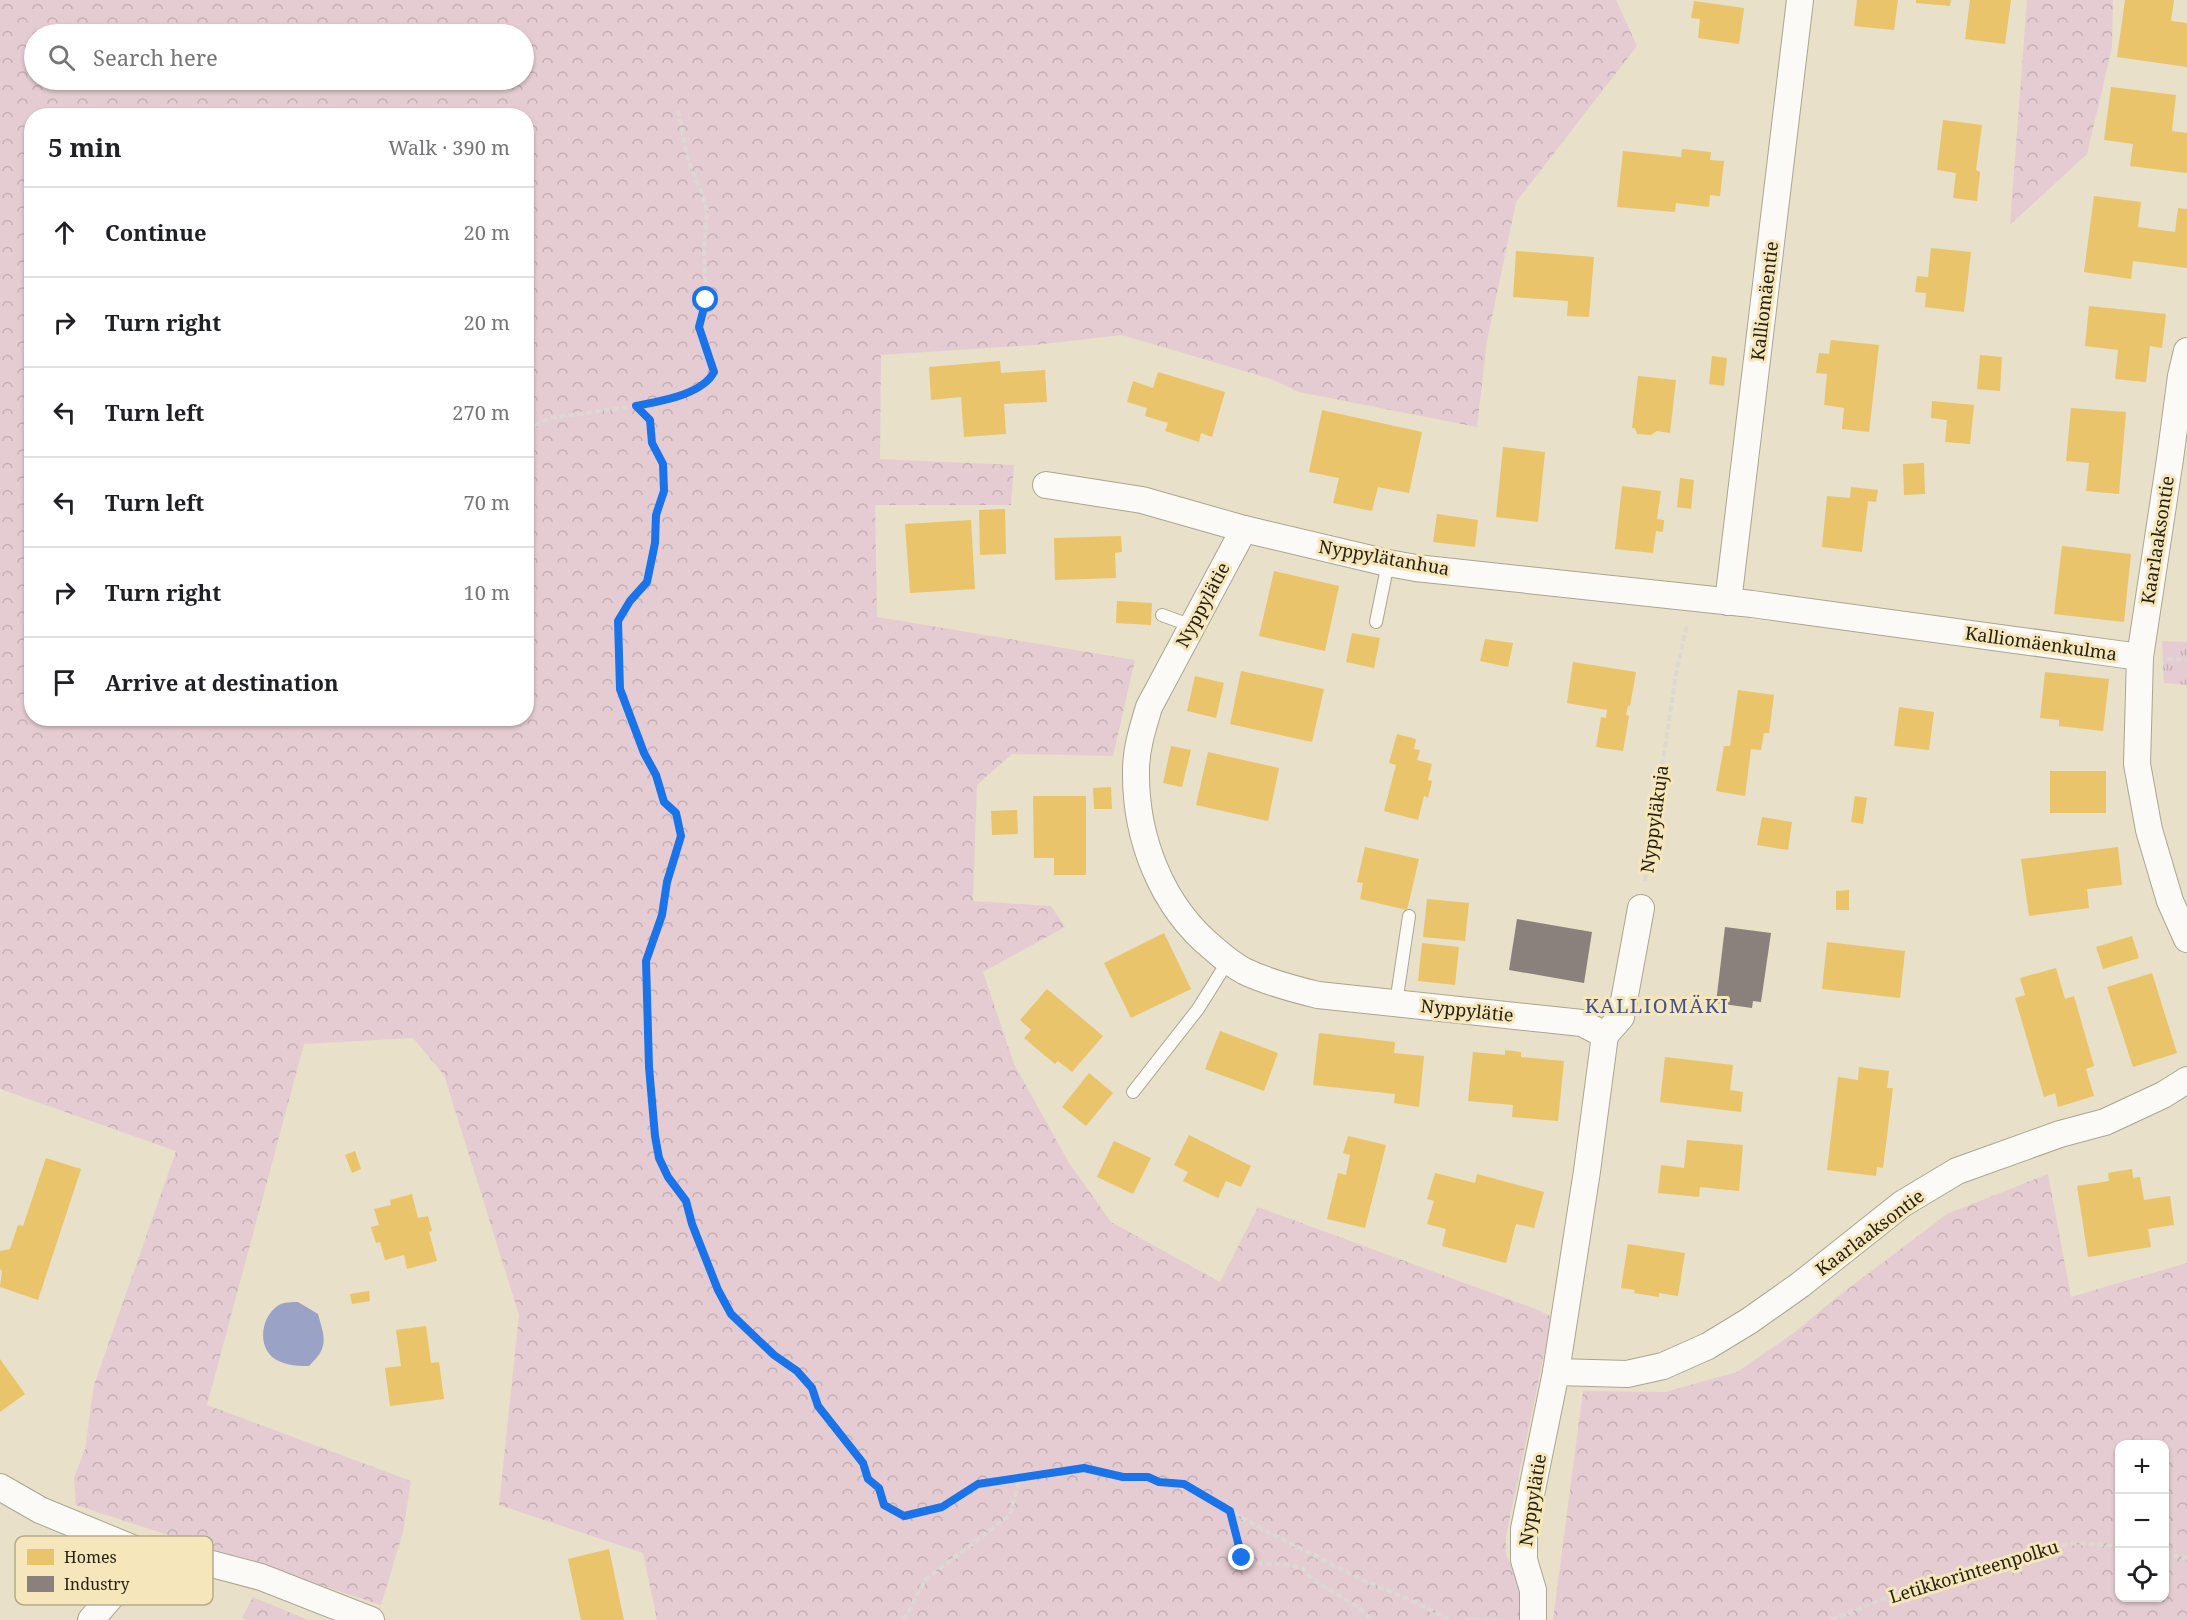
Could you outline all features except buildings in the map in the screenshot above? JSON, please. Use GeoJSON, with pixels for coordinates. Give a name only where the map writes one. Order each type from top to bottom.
{"type":"FeatureCollection","features":[{"type":"Feature","properties":{"kind":"street","name":"Kalliomäentie"},"geometry":{"type":"LineString","coordinates":[[1728,602],[1800,0]]}},
{"type":"Feature","properties":{"kind":"street","name":"Kaarlaaksontie"},"geometry":{"type":"LineString","coordinates":[[2140,657],[2181,376],[2187,351]]}},
{"type":"Feature","properties":{"kind":"street","name":"Nyppylätanhua"},"geometry":{"type":"LineString","coordinates":[[1046,485],[1142,500],[1244,529],[1388,563],[1728,602]]}},
{"type":"Feature","properties":{"kind":"street","name":"Nyppylätie"},"geometry":{"type":"LineString","coordinates":[[1244,529],[1149,707],[1141,735],[1136,768],[1140,824],[1156,872],[1167,895],[1192,931],[1228,961],[1243,970],[1285,987],[1318,995],[1582,1023],[1605,1035],[1556,1372],[1524,1529],[1524,1560],[1533,1590],[1533,1620]]}},
{"type":"Feature","properties":{"kind":"street","name":"Kalliomäenkulma"},"geometry":{"type":"LineString","coordinates":[[1728,602],[2140,657],[2137,764],[2152,840],[2170,901],[2187,939]]}},
{"type":"Feature","properties":{"kind":"street"},"geometry":{"type":"LineString","coordinates":[[1605,1035],[1621,1017],[1641,908]]}},
{"type":"Feature","properties":{"kind":"street","name":"Kaarlaaksontie"},"geometry":{"type":"LineString","coordinates":[[1556,1372],[1627,1374],[1663,1366],[1708,1346],[1749,1321],[1800,1285],[1902,1204],[1957,1172],[2060,1134],[2105,1122],[2163,1095],[2187,1080]]}},
{"type":"Feature","properties":{"kind":"street"},"geometry":{"type":"LineString","coordinates":[[0,1487],[40,1510],[103,1536]]}},
{"type":"Feature","properties":{"kind":"street"},"geometry":{"type":"LineString","coordinates":[[213,1564],[261,1577],[371,1620]]}},
{"type":"Feature","properties":{"kind":"street"},"geometry":{"type":"LineString","coordinates":[[91,1620],[104,1605]]}},
{"type":"Feature","properties":{"kind":"lane"},"geometry":{"type":"LineString","coordinates":[[1376,622],[1388,563]]}},
{"type":"Feature","properties":{"kind":"lane"},"geometry":{"type":"LineString","coordinates":[[1162,615],[1192,626]]}},
{"type":"Feature","properties":{"kind":"lane"},"geometry":{"type":"LineString","coordinates":[[1396,1003],[1408,916]]}},
{"type":"Feature","properties":{"kind":"lane"},"geometry":{"type":"LineString","coordinates":[[1133,1092],[1197,1009],[1228,961]]}},
{"type":"Feature","properties":{"kind":"path"},"geometry":{"type":"LineString","coordinates":[[534,425],[551,417],[636,406],[674,398],[708,382],[714,372],[699,327],[706,300],[704,248],[707,210],[688,161],[678,110]]}},
{"type":"Feature","properties":{"kind":"path"},"geometry":{"type":"LineString","coordinates":[[636,406],[650,420],[652,443],[663,464],[664,491],[656,515],[655,543],[647,582],[630,601],[618,621],[620,689],[637,737],[656,775],[664,802],[676,813],[681,836],[667,882],[662,915],[646,961],[649,1067],[655,1136],[659,1158],[668,1177],[686,1201],[692,1224],[718,1290],[731,1314],[774,1355],[797,1371],[812,1388],[818,1406],[863,1463],[868,1479],[879,1488],[884,1505],[904,1516],[942,1507],[978,1484],[1020,1477],[1084,1468],[1123,1477],[1148,1477],[1159,1482],[1184,1484],[1264,1530],[1449,1620]]}},
{"type":"Feature","properties":{"kind":"path","name":"Nyppyläkuja"},"geometry":{"type":"LineString","coordinates":[[1641,908],[1676,674],[1692,598]]}},
{"type":"Feature","properties":{"kind":"path"},"geometry":{"type":"LineString","coordinates":[[904,1620],[925,1580],[1010,1515],[1020,1477]]}},
{"type":"Feature","properties":{"kind":"path"},"geometry":{"type":"LineString","coordinates":[[1230,1511],[1242,1558],[1263,1564],[1283,1564],[1303,1568],[1312,1579],[1358,1607],[1372,1620]]}},
{"type":"Feature","properties":{"kind":"path","name":"Letikkorinteenpolku"},"geometry":{"type":"LineString","coordinates":[[1831,1620],[1895,1594],[2034,1550],[2075,1543],[2115,1546]]}},
{"type":"Feature","properties":{"kind":"path"},"geometry":{"type":"LineString","coordinates":[[2169,1555],[2187,1558]]}},
{"type":"Feature","properties":{"kind":"path"},"geometry":{"type":"LineString","coordinates":[[1465,1620],[1503,1620]]}},
{"type":"Feature","properties":{"kind":"green space"},"geometry":{"type":"Polygon","coordinates":[[[0,0],[1616,0],[1637,46],[1516,202],[1487,341],[1477,427],[1299,392],[1271,379],[1122,335],[1035,345],[881,355],[880,459],[1014,465],[1011,505],[875,505],[877,617],[1135,660],[1113,756],[1012,754],[977,785],[973,901],[1051,906],[1065,927],[983,972],[1014,1064],[1069,1163],[1111,1222],[1220,1282],[1258,1207],[1552,1317],[1506,1536],[1506,1555],[1520,1583],[1521,1620],[657,1620],[643,1553],[499,1505],[519,1315],[444,1075],[413,1038],[304,1044],[207,1405],[411,1481],[403,1532],[381,1605],[213,1550],[213,1536],[171,1536],[76,1505],[74,1478],[85,1449],[94,1385],[176,1151],[0,1089],[0,0]]]}},
{"type":"Feature","properties":{"kind":"green space"},"geometry":{"type":"Polygon","coordinates":[[[2027,0],[2113,0],[2112,47],[2087,154],[2010,225],[2027,0]]]}},
{"type":"Feature","properties":{"kind":"green space"},"geometry":{"type":"Polygon","coordinates":[[[2162,641],[2187,642],[2187,685],[2164,683],[2162,641]]]}},
{"type":"Feature","properties":{"kind":"green space"},"geometry":{"type":"Polygon","coordinates":[[[2048,1174],[2071,1297],[2187,1263],[2187,1620],[1553,1620],[1583,1391],[1665,1392],[1737,1372],[1794,1333],[1832,1301],[1947,1214],[2048,1174]]]}},
{"type":"Feature","properties":{"kind":"green space"},"geometry":{"type":"Polygon","coordinates":[[[253,1597],[308,1620],[247,1620],[242,1618],[253,1597]]]}},
{"type":"Feature","properties":{"kind":"water"},"geometry":{"type":"Polygon","coordinates":[[[298,1302],[318,1314],[324,1336],[320,1353],[309,1366],[281,1362],[267,1351],[264,1343],[264,1326],[272,1311],[283,1303],[298,1302]]]}},
{"type":"Feature","properties":{"kind":"district","name":"KALLIOMÄKI"},"geometry":{"type":"Point","coordinates":[1657,1006]}},
{"type":"Feature","properties":{"kind":"route"},"geometry":{"type":"LineString","coordinates":[[706,300],[699,327],[714,372],[708,382],[674,398],[636,406],[650,420],[652,443],[663,464],[664,491],[656,515],[655,543],[647,582],[630,601],[618,621],[620,689],[644,753],[656,775],[664,802],[676,813],[681,836],[667,882],[662,915],[646,961],[649,1067],[659,1158],[668,1177],[686,1201],[692,1224],[718,1290],[731,1314],[774,1355],[797,1371],[812,1388],[818,1406],[863,1463],[868,1479],[879,1488],[884,1505],[904,1516],[942,1507],[978,1484],[1084,1468],[1123,1477],[1148,1477],[1159,1482],[1184,1484],[1230,1511],[1242,1558]]}}]}
